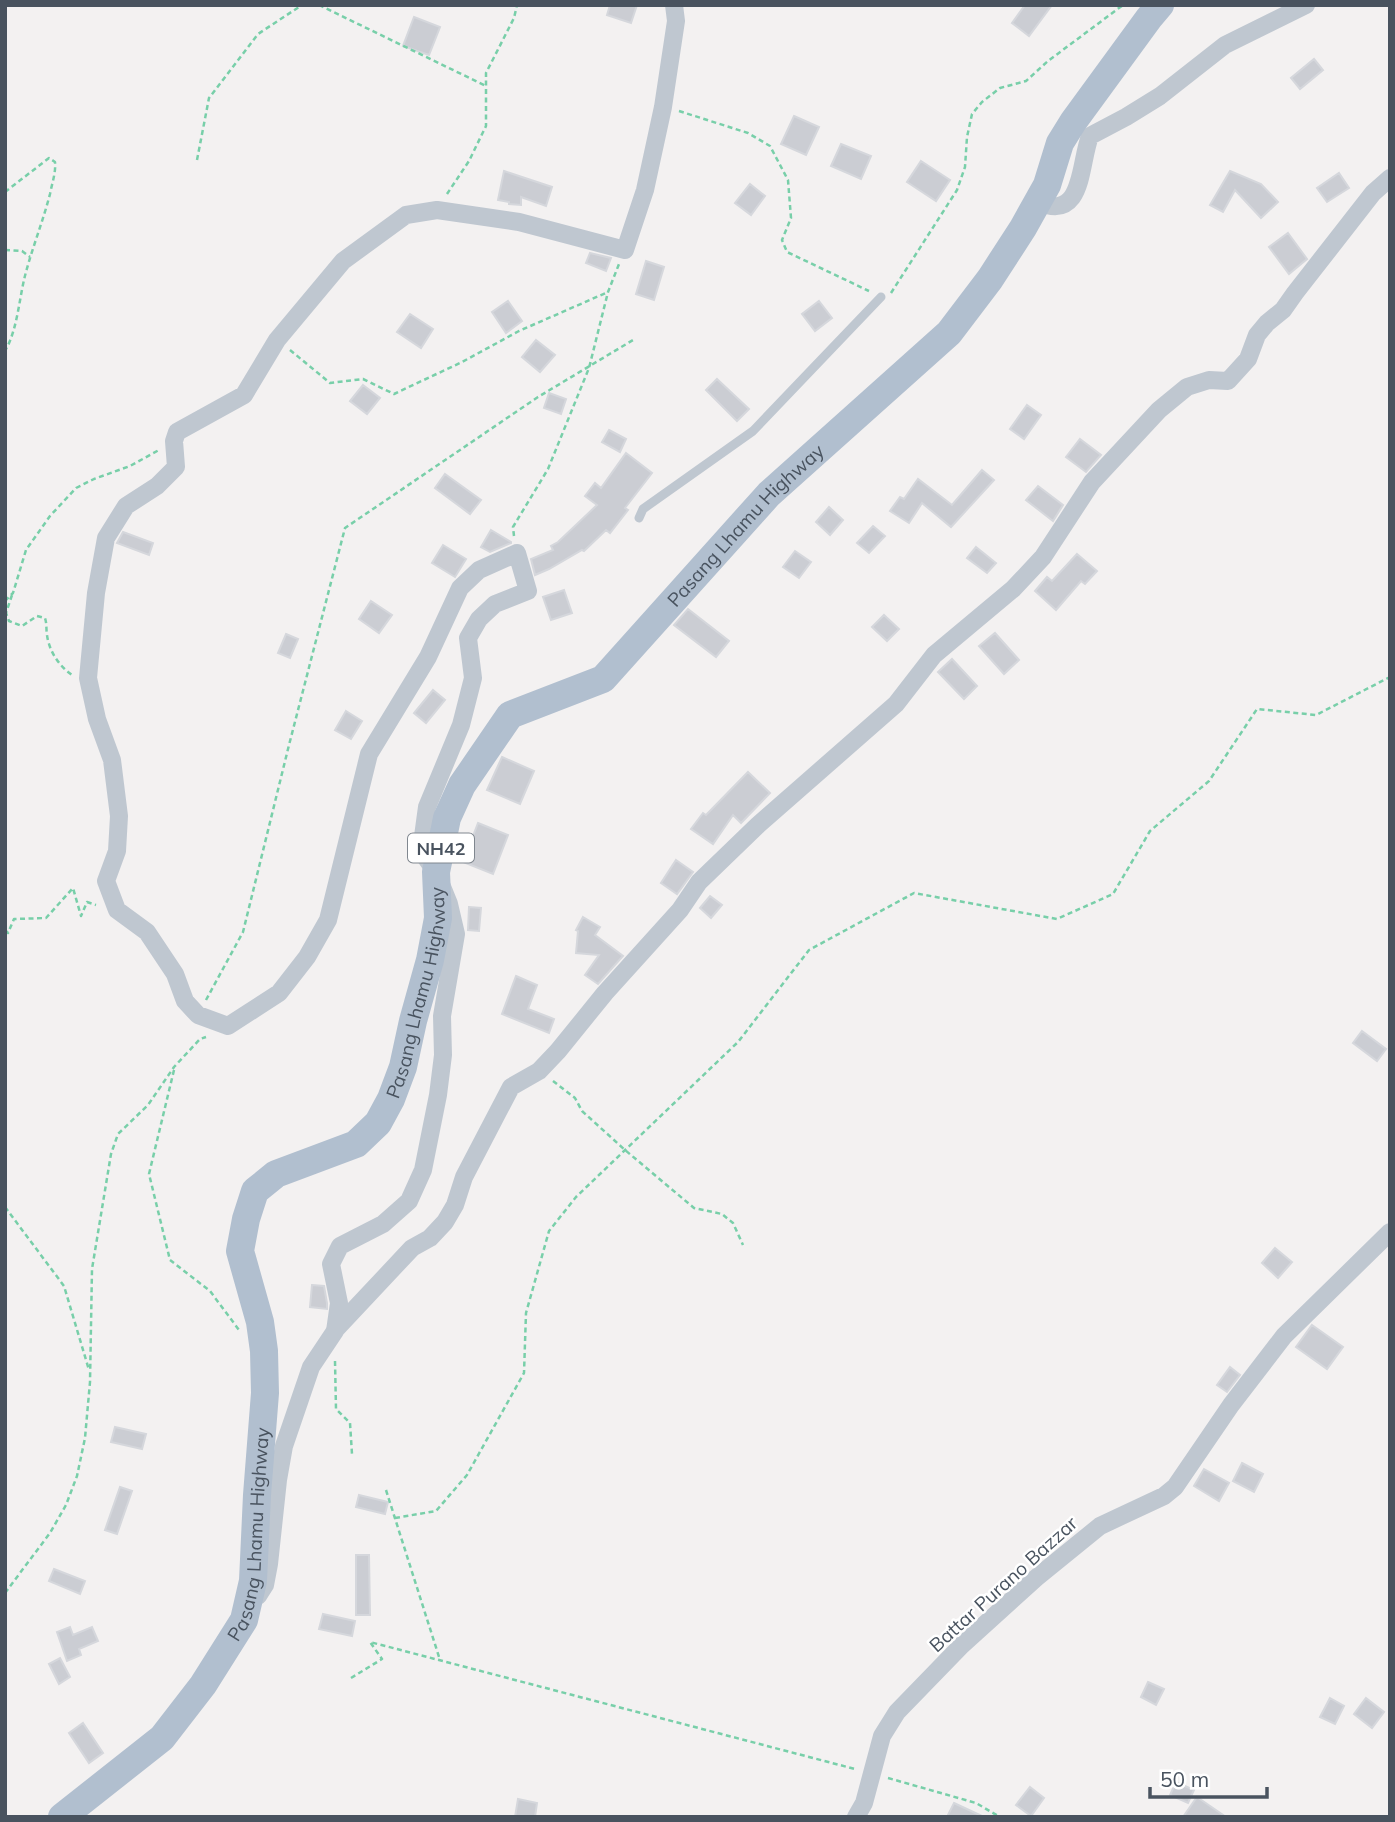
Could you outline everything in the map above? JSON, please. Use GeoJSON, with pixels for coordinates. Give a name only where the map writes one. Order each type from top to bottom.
{"type":"FeatureCollection","features":[{"type":"Feature","properties":{"kind":"main road","name":"Pasang Lhamu Highway"},"geometry":{"type":"LineString","coordinates":[[62,1817],[162,1738],[203,1685],[244,1620],[253,1581],[265,1393],[260,1322],[240,1251],[246,1219],[255,1191],[276,1174],[356,1144],[378,1123],[391,1099],[403,1068],[430,960],[438,918],[436,872],[447,818],[462,785],[510,715],[603,679],[769,494],[948,333],[990,279],[1023,228],[1048,185],[1060,144],[1073,122],[1160,5]]}},
{"type":"Feature","properties":{"kind":"street"},"geometry":{"type":"LineString","coordinates":[[335,1331],[339,1303],[331,1264],[340,1246],[383,1224],[409,1201],[423,1170],[440,1082],[443,1055],[442,1016],[456,934],[449,904],[436,872],[421,851],[427,807],[461,725],[470,690],[472,678],[468,638],[479,619],[495,604],[528,591],[517,553],[479,570],[460,588],[428,657],[369,754],[328,920],[307,957],[279,993],[228,1026],[198,1015],[185,1001],[175,974],[147,932],[117,909],[106,881],[117,851],[119,816],[112,760],[97,719],[88,678],[96,593],[106,538],[126,506],[157,486],[176,467],[174,441],[177,432],[244,395],[277,340],[343,261],[406,215],[437,210],[519,222],[625,250],[645,190],[663,107],[676,21],[674,5]]}},
{"type":"Feature","properties":{"kind":"street"},"geometry":{"type":"LineString","coordinates":[[1038,202],[1056,207],[1067,204],[1076,191],[1090,136],[1160,96],[1226,45],[1306,5]]}},
{"type":"Feature","properties":{"kind":"street"},"geometry":{"type":"LineString","coordinates":[[244,1620],[265,1585],[284,1447],[311,1367],[335,1331],[412,1248],[430,1238],[445,1222],[455,1205],[464,1177],[511,1087],[539,1070],[558,1051],[605,993],[680,911],[699,882],[758,825],[896,704],[934,655],[1013,589],[1043,557],[1087,488],[1159,410],[1187,387],[1209,380],[1228,380],[1235,373],[1248,359],[1256,335],[1283,310],[1373,192],[1390,178]]}},
{"type":"Feature","properties":{"kind":"street","name":"Battar Purano Bazzar"},"geometry":{"type":"LineString","coordinates":[[856,1817],[864,1803],[882,1736],[897,1712],[962,1645],[1036,1578],[1100,1526],[1164,1496],[1175,1487],[1231,1405],[1284,1336],[1390,1231]]}},
{"type":"Feature","properties":{"kind":"lane"},"geometry":{"type":"LineString","coordinates":[[639,518],[643,509],[753,431],[881,297]]}},
{"type":"Feature","properties":{"kind":"path"},"geometry":{"type":"LineString","coordinates":[[197,160],[209,98],[258,34],[302,5]]}},
{"type":"Feature","properties":{"kind":"path"},"geometry":{"type":"LineString","coordinates":[[319,5],[486,86]]}},
{"type":"Feature","properties":{"kind":"path"},"geometry":{"type":"LineString","coordinates":[[437,210],[486,126],[486,73],[514,18],[517,5]]}},
{"type":"Feature","properties":{"kind":"path"},"geometry":{"type":"LineString","coordinates":[[663,107],[748,134],[770,146],[788,180],[791,218],[782,240],[787,252],[881,297],[891,293],[957,190],[965,167],[972,114],[1000,88],[1026,81],[1122,5]]}},
{"type":"Feature","properties":{"kind":"path"},"geometry":{"type":"LineString","coordinates":[[5,191],[49,158],[55,162],[56,172],[30,257],[12,339],[5,351]]}},
{"type":"Feature","properties":{"kind":"path"},"geometry":{"type":"LineString","coordinates":[[5,250],[22,251],[30,257]]}},
{"type":"Feature","properties":{"kind":"path"},"geometry":{"type":"LineString","coordinates":[[517,553],[513,527],[546,474],[589,368],[608,292],[625,250]]}},
{"type":"Feature","properties":{"kind":"path"},"geometry":{"type":"LineString","coordinates":[[277,340],[330,383],[363,379],[394,394],[519,331],[608,292]]}},
{"type":"Feature","properties":{"kind":"path"},"geometry":{"type":"LineString","coordinates":[[198,1015],[243,932],[345,528],[538,397],[633,340]]}},
{"type":"Feature","properties":{"kind":"path"},"geometry":{"type":"LineString","coordinates":[[88,678],[77,678],[67,672],[55,658],[50,647],[45,618],[37,616],[22,626],[9,621],[6,613],[26,550],[50,516],[76,488],[130,466],[174,441]]}},
{"type":"Feature","properties":{"kind":"path"},"geometry":{"type":"LineString","coordinates":[[5,601],[13,593]]}},
{"type":"Feature","properties":{"kind":"path"},"geometry":{"type":"LineString","coordinates":[[395,1518],[436,1511],[467,1475],[524,1373],[526,1313],[549,1231],[576,1197],[738,1042],[809,950],[914,893],[1057,919],[1113,894],[1150,831],[1209,781],[1257,709],[1315,715],[1390,677]]}},
{"type":"Feature","properties":{"kind":"path"},"geometry":{"type":"LineString","coordinates":[[5,930],[8,933],[14,919],[46,918],[73,888],[81,916],[87,902],[117,909]]}},
{"type":"Feature","properties":{"kind":"path"},"geometry":{"type":"LineString","coordinates":[[5,1593],[50,1533],[66,1505],[77,1476],[85,1438],[90,1373],[92,1269],[111,1154],[118,1134],[148,1105],[174,1067],[200,1040],[228,1026]]}},
{"type":"Feature","properties":{"kind":"path"},"geometry":{"type":"LineString","coordinates":[[174,1067],[149,1174],[170,1259],[210,1291],[245,1339],[264,1351]]}},
{"type":"Feature","properties":{"kind":"path"},"geometry":{"type":"LineString","coordinates":[[539,1070],[575,1098],[582,1111],[694,1208],[722,1214],[733,1223],[743,1245]]}},
{"type":"Feature","properties":{"kind":"path"},"geometry":{"type":"LineString","coordinates":[[5,1207],[64,1286],[90,1373]]}},
{"type":"Feature","properties":{"kind":"path"},"geometry":{"type":"LineString","coordinates":[[335,1331],[336,1409],[350,1423],[352,1454]]}},
{"type":"Feature","properties":{"kind":"path"},"geometry":{"type":"LineString","coordinates":[[386,1490],[440,1661]]}},
{"type":"Feature","properties":{"kind":"path"},"geometry":{"type":"LineString","coordinates":[[351,1678],[382,1659],[370,1642],[873,1774],[975,1803],[1000,1817]]}},
{"type":"Feature","properties":{"kind":"building"},"geometry":{"type":"Polygon","coordinates":[[[610,5],[637,5],[631,23],[607,15],[610,5]]]}},
{"type":"Feature","properties":{"kind":"building"},"geometry":{"type":"Polygon","coordinates":[[[1025,5],[1052,5],[1029,36],[1012,23],[1025,5]]]}},
{"type":"Feature","properties":{"kind":"building"},"geometry":{"type":"Polygon","coordinates":[[[414,17],[440,27],[429,55],[403,46],[414,17]]]}},
{"type":"Feature","properties":{"kind":"building"},"geometry":{"type":"Polygon","coordinates":[[[1314,59],[1323,70],[1300,89],[1291,78],[1314,59]]]}},
{"type":"Feature","properties":{"kind":"building"},"geometry":{"type":"Polygon","coordinates":[[[794,116],[819,127],[806,155],[781,144],[794,116]]]}},
{"type":"Feature","properties":{"kind":"building"},"geometry":{"type":"Polygon","coordinates":[[[841,144],[871,156],[861,179],[831,166],[841,144]]]}},
{"type":"Feature","properties":{"kind":"building"},"geometry":{"type":"Polygon","coordinates":[[[921,161],[950,180],[936,201],[907,182],[921,161]]]}},
{"type":"Feature","properties":{"kind":"building"},"geometry":{"type":"Polygon","coordinates":[[[504,171],[552,187],[546,206],[521,197],[521,205],[498,200],[504,171]]]}},
{"type":"Feature","properties":{"kind":"building"},"geometry":{"type":"Polygon","coordinates":[[[1230,171],[1261,184],[1278,202],[1261,218],[1235,190],[1223,212],[1210,205],[1230,171]]]}},
{"type":"Feature","properties":{"kind":"building"},"geometry":{"type":"Polygon","coordinates":[[[1339,173],[1349,188],[1327,202],[1317,188],[1339,173]]]}},
{"type":"Feature","properties":{"kind":"building"},"geometry":{"type":"Polygon","coordinates":[[[750,184],[765,196],[751,215],[735,203],[750,184]]]}},
{"type":"Feature","properties":{"kind":"building"},"geometry":{"type":"Polygon","coordinates":[[[1288,233],[1307,259],[1289,274],[1269,247],[1288,233]]]}},
{"type":"Feature","properties":{"kind":"building"},"geometry":{"type":"Polygon","coordinates":[[[590,253],[611,258],[606,271],[586,263],[590,253]]]}},
{"type":"Feature","properties":{"kind":"building"},"geometry":{"type":"Polygon","coordinates":[[[646,261],[664,267],[654,300],[636,294],[646,261]]]}},
{"type":"Feature","properties":{"kind":"building"},"geometry":{"type":"Polygon","coordinates":[[[508,301],[522,321],[506,333],[492,312],[508,301]]]}},
{"type":"Feature","properties":{"kind":"building"},"geometry":{"type":"Polygon","coordinates":[[[819,301],[832,318],[815,331],[802,314],[819,301]]]}},
{"type":"Feature","properties":{"kind":"building"},"geometry":{"type":"Polygon","coordinates":[[[410,314],[433,329],[421,348],[397,332],[410,314]]]}},
{"type":"Feature","properties":{"kind":"building"},"geometry":{"type":"Polygon","coordinates":[[[536,340],[555,355],[540,372],[522,357],[536,340]]]}},
{"type":"Feature","properties":{"kind":"building"},"geometry":{"type":"Polygon","coordinates":[[[717,379],[749,409],[737,421],[706,390],[717,379]]]}},
{"type":"Feature","properties":{"kind":"building"},"geometry":{"type":"Polygon","coordinates":[[[363,385],[380,398],[367,414],[350,401],[363,385]]]}},
{"type":"Feature","properties":{"kind":"building"},"geometry":{"type":"Polygon","coordinates":[[[549,393],[566,399],[561,414],[544,408],[549,393]]]}},
{"type":"Feature","properties":{"kind":"building"},"geometry":{"type":"Polygon","coordinates":[[[1027,405],[1041,415],[1024,439],[1010,429],[1027,405]]]}},
{"type":"Feature","properties":{"kind":"building"},"geometry":{"type":"Polygon","coordinates":[[[609,430],[626,439],[620,452],[602,442],[609,430]]]}},
{"type":"Feature","properties":{"kind":"building"},"geometry":{"type":"Polygon","coordinates":[[[1080,439],[1101,455],[1086,472],[1066,457],[1080,439]]]}},
{"type":"Feature","properties":{"kind":"building"},"geometry":{"type":"Polygon","coordinates":[[[626,453],[652,473],[625,508],[628,510],[610,533],[606,530],[584,551],[535,575],[531,559],[553,550],[551,546],[597,505],[585,496],[595,483],[601,488],[626,453]]]}},
{"type":"Feature","properties":{"kind":"building"},"geometry":{"type":"Polygon","coordinates":[[[982,470],[994,480],[951,527],[922,503],[909,523],[890,511],[900,497],[904,499],[918,479],[952,505],[982,470]]]}},
{"type":"Feature","properties":{"kind":"building"},"geometry":{"type":"Polygon","coordinates":[[[445,474],[481,500],[470,514],[435,488],[445,474]]]}},
{"type":"Feature","properties":{"kind":"building"},"geometry":{"type":"Polygon","coordinates":[[[1038,486],[1063,505],[1053,521],[1026,500],[1038,486]]]}},
{"type":"Feature","properties":{"kind":"building"},"geometry":{"type":"Polygon","coordinates":[[[829,507],[843,520],[830,535],[816,522],[829,507]]]}},
{"type":"Feature","properties":{"kind":"building"},"geometry":{"type":"Polygon","coordinates":[[[873,526],[885,536],[869,553],[857,543],[873,526]]]}},
{"type":"Feature","properties":{"kind":"building"},"geometry":{"type":"Polygon","coordinates":[[[491,530],[511,543],[490,552],[481,547],[491,530]]]}},
{"type":"Feature","properties":{"kind":"building"},"geometry":{"type":"Polygon","coordinates":[[[123,532],[153,543],[149,555],[117,543],[123,532]]]}},
{"type":"Feature","properties":{"kind":"building"},"geometry":{"type":"Polygon","coordinates":[[[443,545],[466,559],[455,577],[432,563],[443,545]]]}},
{"type":"Feature","properties":{"kind":"building"},"geometry":{"type":"Polygon","coordinates":[[[976,547],[996,563],[987,573],[967,558],[976,547]]]}},
{"type":"Feature","properties":{"kind":"building"},"geometry":{"type":"Polygon","coordinates":[[[795,551],[811,562],[799,578],[783,567],[795,551]]]}},
{"type":"Feature","properties":{"kind":"building"},"geometry":{"type":"Polygon","coordinates":[[[1077,554],[1097,571],[1085,584],[1081,581],[1056,610],[1035,591],[1047,577],[1052,581],[1077,554]]]}},
{"type":"Feature","properties":{"kind":"building"},"geometry":{"type":"Polygon","coordinates":[[[564,590],[572,613],[551,620],[543,597],[564,590]]]}},
{"type":"Feature","properties":{"kind":"building"},"geometry":{"type":"Polygon","coordinates":[[[371,601],[392,615],[379,633],[359,619],[371,601]]]}},
{"type":"Feature","properties":{"kind":"building"},"geometry":{"type":"Polygon","coordinates":[[[688,609],[729,641],[716,657],[674,625],[688,609]]]}},
{"type":"Feature","properties":{"kind":"building"},"geometry":{"type":"Polygon","coordinates":[[[884,615],[899,629],[887,641],[872,627],[884,615]]]}},
{"type":"Feature","properties":{"kind":"building"},"geometry":{"type":"Polygon","coordinates":[[[995,633],[1019,660],[1004,674],[979,646],[995,633]]]}},
{"type":"Feature","properties":{"kind":"building"},"geometry":{"type":"Polygon","coordinates":[[[286,634],[298,639],[290,658],[278,653],[286,634]]]}},
{"type":"Feature","properties":{"kind":"building"},"geometry":{"type":"Polygon","coordinates":[[[952,659],[977,686],[964,699],[938,672],[952,659]]]}},
{"type":"Feature","properties":{"kind":"building"},"geometry":{"type":"Polygon","coordinates":[[[433,690],[445,700],[426,723],[414,713],[433,690]]]}},
{"type":"Feature","properties":{"kind":"building"},"geometry":{"type":"Polygon","coordinates":[[[346,711],[362,721],[351,739],[335,730],[346,711]]]}},
{"type":"Feature","properties":{"kind":"building"},"geometry":{"type":"Polygon","coordinates":[[[502,757],[534,771],[520,804],[487,790],[502,757]]]}},
{"type":"Feature","properties":{"kind":"building"},"geometry":{"type":"Polygon","coordinates":[[[748,772],[770,793],[741,823],[733,815],[713,844],[691,829],[703,813],[706,815],[748,772]]]}},
{"type":"Feature","properties":{"kind":"building"},"geometry":{"type":"Polygon","coordinates":[[[478,823],[508,835],[493,874],[463,862],[478,823]]]}},
{"type":"Feature","properties":{"kind":"building"},"geometry":{"type":"Polygon","coordinates":[[[676,860],[693,872],[677,894],[661,883],[676,860]]]}},
{"type":"Feature","properties":{"kind":"building"},"geometry":{"type":"Polygon","coordinates":[[[710,896],[722,905],[711,918],[700,908],[710,896]]]}},
{"type":"Feature","properties":{"kind":"building"},"geometry":{"type":"Polygon","coordinates":[[[469,907],[481,908],[479,931],[468,930],[469,907]]]}},
{"type":"Feature","properties":{"kind":"building"},"geometry":{"type":"Polygon","coordinates":[[[583,917],[600,927],[595,935],[623,956],[598,984],[585,975],[599,955],[576,953],[576,930],[583,917]]]}},
{"type":"Feature","properties":{"kind":"building"},"geometry":{"type":"Polygon","coordinates":[[[516,976],[537,985],[528,1009],[554,1019],[549,1033],[502,1014],[516,976]]]}},
{"type":"Feature","properties":{"kind":"building"},"geometry":{"type":"Polygon","coordinates":[[[1362,1031],[1386,1049],[1377,1061],[1353,1043],[1362,1031]]]}},
{"type":"Feature","properties":{"kind":"building"},"geometry":{"type":"Polygon","coordinates":[[[1275,1248],[1292,1262],[1278,1278],[1262,1263],[1275,1248]]]}},
{"type":"Feature","properties":{"kind":"building"},"geometry":{"type":"Polygon","coordinates":[[[312,1285],[324,1286],[327,1309],[310,1307],[312,1285]]]}},
{"type":"Feature","properties":{"kind":"building"},"geometry":{"type":"Polygon","coordinates":[[[1312,1325],[1343,1347],[1327,1369],[1296,1347],[1312,1325]]]}},
{"type":"Feature","properties":{"kind":"building"},"geometry":{"type":"Polygon","coordinates":[[[1230,1367],[1240,1375],[1227,1392],[1217,1385],[1230,1367]]]}},
{"type":"Feature","properties":{"kind":"building"},"geometry":{"type":"Polygon","coordinates":[[[115,1427],[146,1434],[142,1449],[111,1442],[115,1427]]]}},
{"type":"Feature","properties":{"kind":"building"},"geometry":{"type":"Polygon","coordinates":[[[1242,1463],[1263,1474],[1254,1492],[1233,1481],[1242,1463]]]}},
{"type":"Feature","properties":{"kind":"building"},"geometry":{"type":"Polygon","coordinates":[[[1204,1469],[1229,1483],[1219,1501],[1194,1486],[1204,1469]]]}},
{"type":"Feature","properties":{"kind":"building"},"geometry":{"type":"Polygon","coordinates":[[[120,1487],[132,1491],[117,1534],[105,1530],[120,1487]]]}},
{"type":"Feature","properties":{"kind":"building"},"geometry":{"type":"Polygon","coordinates":[[[359,1495],[388,1502],[385,1514],[356,1507],[359,1495]]]}},
{"type":"Feature","properties":{"kind":"building"},"geometry":{"type":"Polygon","coordinates":[[[356,1555],[369,1555],[370,1615],[356,1615],[356,1555]]]}},
{"type":"Feature","properties":{"kind":"building"},"geometry":{"type":"Polygon","coordinates":[[[54,1569],[85,1581],[80,1594],[49,1581],[54,1569]]]}},
{"type":"Feature","properties":{"kind":"building"},"geometry":{"type":"Polygon","coordinates":[[[323,1614],[355,1621],[352,1636],[319,1629],[323,1614]]]}},
{"type":"Feature","properties":{"kind":"building"},"geometry":{"type":"Polygon","coordinates":[[[70,1627],[73,1635],[92,1627],[98,1641],[79,1649],[81,1655],[67,1661],[57,1632],[70,1627]]]}},
{"type":"Feature","properties":{"kind":"building"},"geometry":{"type":"Polygon","coordinates":[[[60,1658],[70,1677],[59,1684],[49,1664],[60,1658]]]}},
{"type":"Feature","properties":{"kind":"building"},"geometry":{"type":"Polygon","coordinates":[[[1148,1682],[1164,1689],[1156,1705],[1141,1697],[1148,1682]]]}},
{"type":"Feature","properties":{"kind":"building"},"geometry":{"type":"Polygon","coordinates":[[[1330,1698],[1344,1706],[1335,1724],[1320,1717],[1330,1698]]]}},
{"type":"Feature","properties":{"kind":"building"},"geometry":{"type":"Polygon","coordinates":[[[1366,1698],[1384,1712],[1372,1728],[1354,1714],[1366,1698]]]}},
{"type":"Feature","properties":{"kind":"building"},"geometry":{"type":"Polygon","coordinates":[[[83,1723],[103,1753],[89,1763],[69,1733],[83,1723]]]}},
{"type":"Feature","properties":{"kind":"building"},"geometry":{"type":"Polygon","coordinates":[[[1176,1782],[1194,1790],[1188,1803],[1170,1795],[1176,1782]]]}},
{"type":"Feature","properties":{"kind":"building"},"geometry":{"type":"Polygon","coordinates":[[[1030,1787],[1044,1798],[1031,1816],[1016,1805],[1030,1787]]]}},
{"type":"Feature","properties":{"kind":"building"},"geometry":{"type":"Polygon","coordinates":[[[1197,1797],[1226,1817],[1183,1817],[1197,1797]]]}},
{"type":"Feature","properties":{"kind":"building"},"geometry":{"type":"Polygon","coordinates":[[[518,1799],[537,1803],[535,1817],[515,1817],[518,1799]]]}},
{"type":"Feature","properties":{"kind":"building"},"geometry":{"type":"Polygon","coordinates":[[[954,1803],[984,1817],[947,1817],[954,1803]]]}}]}
